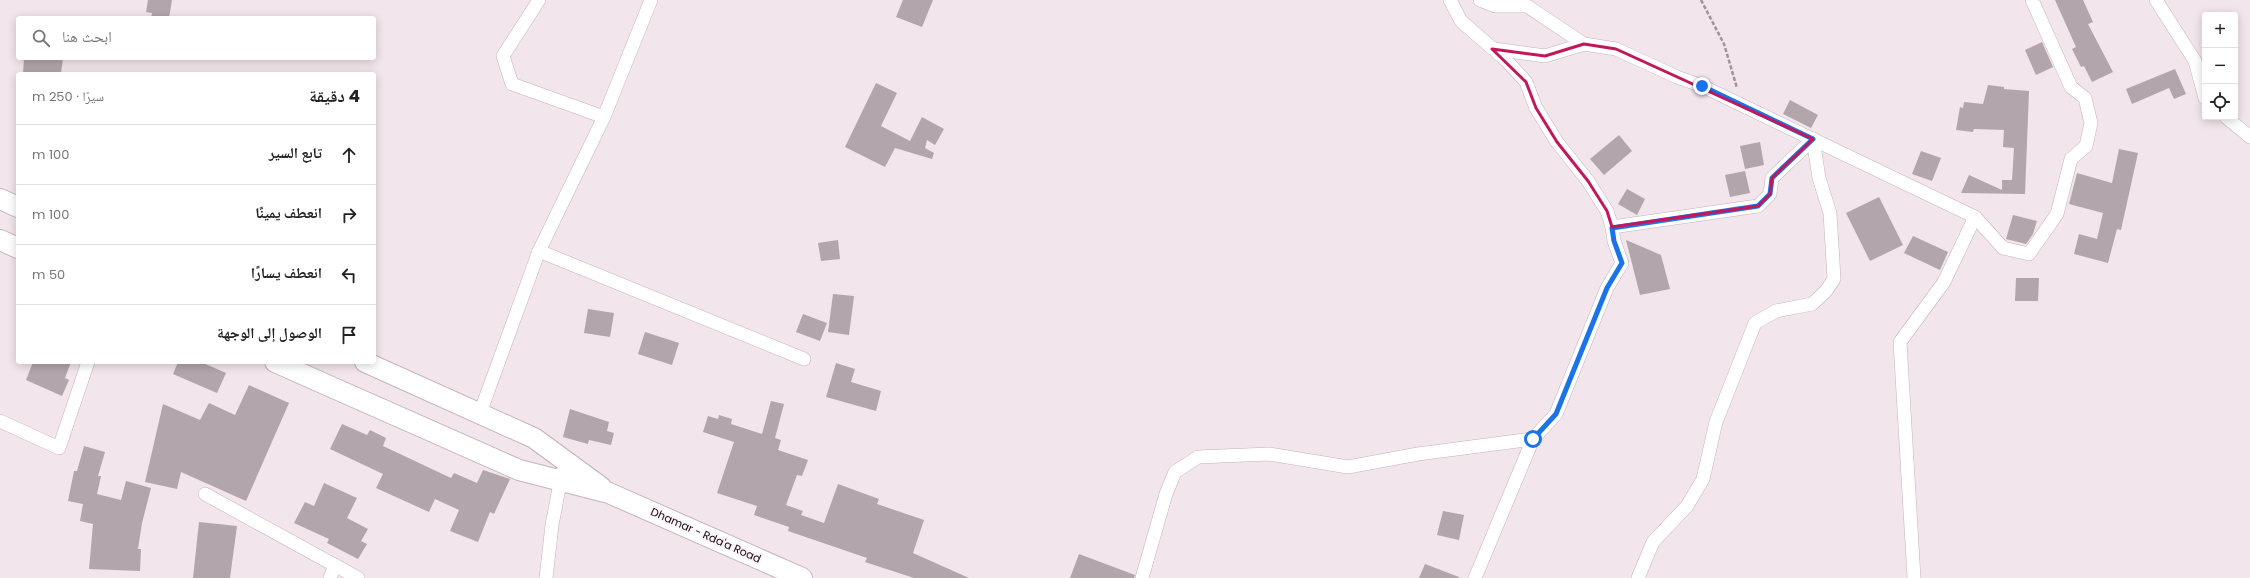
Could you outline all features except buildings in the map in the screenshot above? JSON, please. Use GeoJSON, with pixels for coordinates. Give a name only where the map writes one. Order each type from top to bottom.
{"type":"FeatureCollection","features":[{"type":"Feature","properties":{"kind":"main road"},"geometry":{"type":"LineString","coordinates":[[0,199],[16,206]]}},
{"type":"Feature","properties":{"kind":"main road"},"geometry":{"type":"LineString","coordinates":[[0,240],[16,247]]}},
{"type":"Feature","properties":{"kind":"main road"},"geometry":{"type":"LineString","coordinates":[[280,364],[518,470],[610,493]]}},
{"type":"Feature","properties":{"kind":"main road"},"geometry":{"type":"LineString","coordinates":[[369,364],[534,438],[610,493]]}},
{"type":"Feature","properties":{"kind":"main road","name":"Dhamar - Rda'a Road"},"geometry":{"type":"LineString","coordinates":[[610,493],[802,578]]}},
{"type":"Feature","properties":{"kind":"street"},"geometry":{"type":"LineString","coordinates":[[540,0],[503,56],[512,84],[604,117]]}},
{"type":"Feature","properties":{"kind":"street"},"geometry":{"type":"LineString","coordinates":[[480,413],[540,251],[604,117],[651,0]]}},
{"type":"Feature","properties":{"kind":"street"},"geometry":{"type":"LineString","coordinates":[[1450,0],[1461,20],[1507,61],[1526,82],[1536,108],[1557,142],[1588,181],[1607,211],[1614,241],[1622,263],[1607,288],[1556,414],[1533,439],[1474,578]]}},
{"type":"Feature","properties":{"kind":"street"},"geometry":{"type":"LineString","coordinates":[[1480,0],[1495,6],[1527,6],[1584,44],[1616,49],[1740,103],[1974,218],[2003,248],[2029,254],[2057,214],[2071,159],[2086,146],[2091,122],[2085,98],[2071,87],[2032,0]]}},
{"type":"Feature","properties":{"kind":"street"},"geometry":{"type":"LineString","coordinates":[[2156,0],[2195,61],[2202,87]]}},
{"type":"Feature","properties":{"kind":"street"},"geometry":{"type":"LineString","coordinates":[[1492,49],[1545,56],[1584,44]]}},
{"type":"Feature","properties":{"kind":"street"},"geometry":{"type":"LineString","coordinates":[[2230,120],[2250,137]]}},
{"type":"Feature","properties":{"kind":"street"},"geometry":{"type":"LineString","coordinates":[[1612,228],[1758,206],[1770,194],[1772,178],[1813,139]]}},
{"type":"Feature","properties":{"kind":"street"},"geometry":{"type":"LineString","coordinates":[[1638,578],[1653,542],[1687,506],[1703,479],[1716,422],[1755,323],[1776,311],[1812,304],[1826,292],[1834,279],[1830,213],[1819,178],[1813,139]]}},
{"type":"Feature","properties":{"kind":"street"},"geometry":{"type":"LineString","coordinates":[[1914,578],[1900,342],[1944,282],[1974,218]]}},
{"type":"Feature","properties":{"kind":"street"},"geometry":{"type":"LineString","coordinates":[[540,251],[804,359]]}},
{"type":"Feature","properties":{"kind":"street"},"geometry":{"type":"LineString","coordinates":[[0,421],[59,448],[87,364]]}},
{"type":"Feature","properties":{"kind":"street"},"geometry":{"type":"LineString","coordinates":[[1142,578],[1166,494],[1175,472],[1198,458],[1269,454],[1348,467],[1418,454],[1533,439]]}},
{"type":"Feature","properties":{"kind":"street"},"geometry":{"type":"LineString","coordinates":[[546,578],[560,480],[566,461]]}},
{"type":"Feature","properties":{"kind":"street"},"geometry":{"type":"LineString","coordinates":[[205,494],[358,578]]}},
{"type":"Feature","properties":{"kind":"street"},"geometry":{"type":"LineString","coordinates":[[330,578],[335,565]]}},
{"type":"Feature","properties":{"kind":"path"},"geometry":{"type":"LineString","coordinates":[[1701,0],[1724,44],[1737,84],[1740,103]]}},
{"type":"Feature","properties":{"kind":"highlighted area"},"geometry":{"type":"Polygon","coordinates":[[[1584,44],[1616,49],[1813,139],[1772,178],[1770,194],[1758,206],[1612,227],[1607,211],[1588,181],[1557,142],[1536,108],[1526,82],[1492,49],[1545,56],[1584,44]]]}},
{"type":"Feature","properties":{"kind":"route"},"geometry":{"type":"LineString","coordinates":[[1533,439],[1556,414],[1593,326],[1607,288],[1622,263],[1614,241],[1612,228],[1758,206],[1770,194],[1772,178],[1813,139],[1702,86]]}}]}
